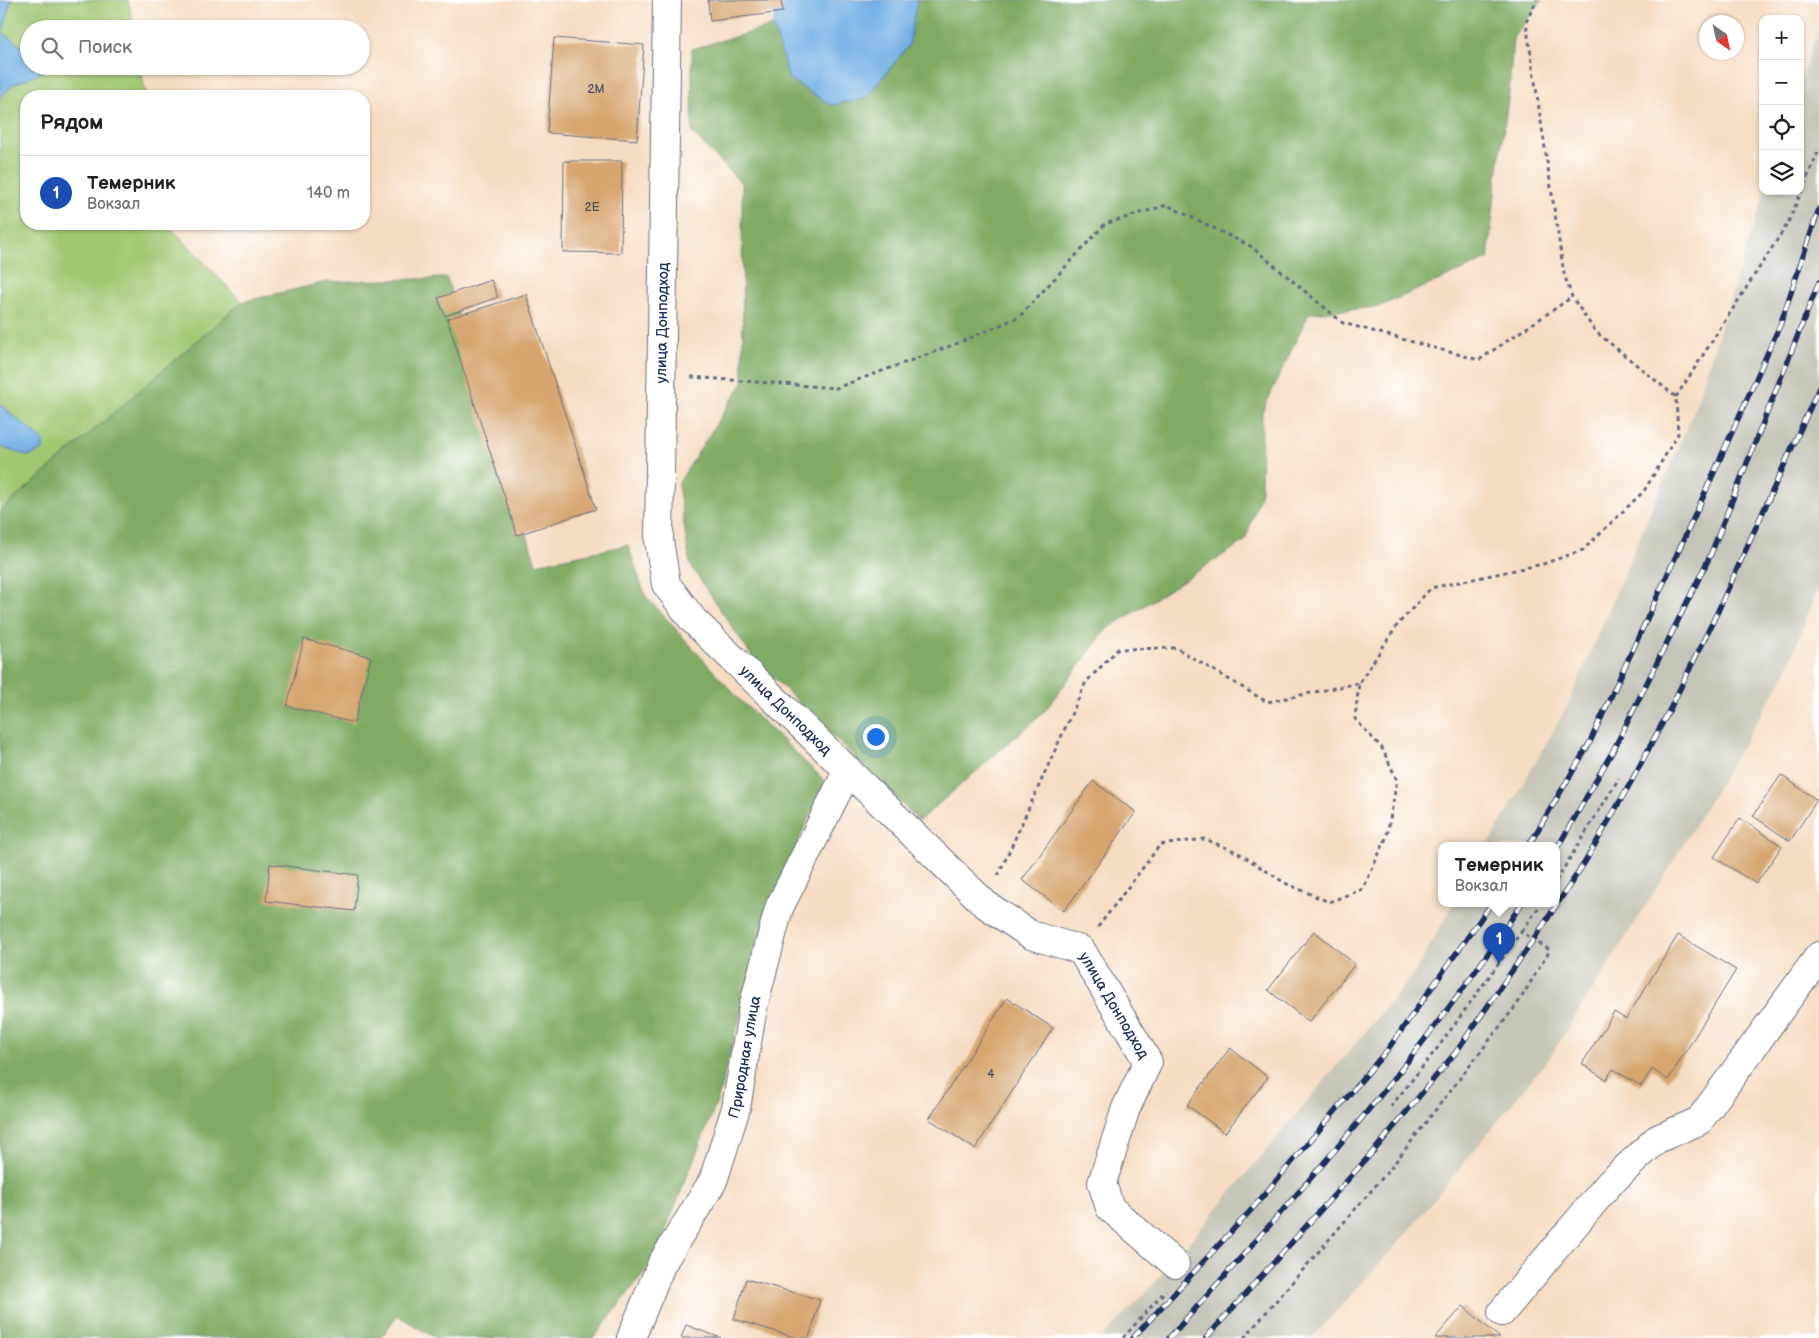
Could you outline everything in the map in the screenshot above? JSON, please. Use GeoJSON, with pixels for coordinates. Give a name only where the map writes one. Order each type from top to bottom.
{"type":"FeatureCollection","features":[{"type":"Feature","properties":{"kind":"street","name":"улица Донподход"},"geometry":{"type":"LineString","coordinates":[[667,0],[658,540],[666,584],[693,620],[985,904],[1031,935],[1081,950],[1148,1062],[1126,1108],[1102,1183],[1110,1208],[1175,1264]]}},
{"type":"Feature","properties":{"kind":"street","name":"Природная улица"},"geometry":{"type":"LineString","coordinates":[[631,1338],[662,1263],[713,1181],[736,1108],[753,1007],[779,908],[848,770]]}},
{"type":"Feature","properties":{"kind":"street"},"geometry":{"type":"LineString","coordinates":[[1502,1312],[1608,1185],[1657,1140],[1699,1121],[1819,956]]}},
{"type":"Feature","properties":{"kind":"path"},"geometry":{"type":"LineString","coordinates":[[1537,0],[1526,22],[1564,274],[1572,297],[1595,331],[1676,397]]}},
{"type":"Feature","properties":{"kind":"path"},"geometry":{"type":"LineString","coordinates":[[1081,950],[1160,845],[1204,839],[1237,852],[1285,883],[1329,902],[1363,889],[1387,836],[1396,780],[1382,748],[1355,719],[1359,684],[1398,624],[1431,588],[1543,564],[1583,550],[1644,491],[1678,434],[1676,397],[1788,223],[1819,150]]}},
{"type":"Feature","properties":{"kind":"path"},"geometry":{"type":"LineString","coordinates":[[661,374],[836,388],[961,342],[1018,317],[1105,224],[1167,206],[1252,247],[1343,323],[1478,360],[1572,297]]}},
{"type":"Feature","properties":{"kind":"path"},"geometry":{"type":"LineString","coordinates":[[985,904],[1086,682],[1118,649],[1176,648],[1267,702],[1359,684]]}},
{"type":"Feature","properties":{"kind":"path"},"geometry":{"type":"LineString","coordinates":[[1560,874],[1619,778]]}},
{"type":"Feature","properties":{"kind":"path"},"geometry":{"type":"LineString","coordinates":[[1389,1109],[1439,1046],[1539,907]]}},
{"type":"Feature","properties":{"kind":"path"},"geometry":{"type":"LineString","coordinates":[[1244,1338],[1390,1169],[1518,1002],[1550,950],[1522,931]]}},
{"type":"Feature","properties":{"kind":"path"},"geometry":{"type":"LineString","coordinates":[[1123,1338],[1182,1272],[1175,1264]]}},
{"type":"Feature","properties":{"kind":"shaded area"},"geometry":{"type":"Polygon","coordinates":[[[1819,25],[1819,584],[1786,673],[1657,888],[1549,1058],[1407,1233],[1312,1338],[1102,1338],[1158,1279],[1413,975],[1452,907],[1560,907],[1560,842],[1490,842],[1567,707],[1694,410],[1764,195],[1804,195],[1804,71],[1819,25]]]}},
{"type":"Feature","properties":{"kind":"green space"},"geometry":{"type":"Polygon","coordinates":[[[11,0],[128,0],[132,20],[20,20],[20,46],[2,33],[11,0]]]}},
{"type":"Feature","properties":{"kind":"green space"},"geometry":{"type":"Polygon","coordinates":[[[917,0],[1542,0],[1513,38],[1509,93],[1497,175],[1488,259],[1378,307],[1309,313],[1262,412],[1261,492],[1245,541],[1106,630],[1043,713],[919,821],[751,655],[690,565],[678,484],[743,382],[742,184],[692,133],[692,49],[773,26],[789,79],[831,105],[866,99],[909,45],[917,0]]]}},
{"type":"Feature","properties":{"kind":"green space"},"geometry":{"type":"Polygon","coordinates":[[[35,75],[142,75],[145,90],[20,90],[20,230],[173,230],[242,302],[0,511],[0,447],[28,456],[10,412],[0,405],[0,97],[14,84],[35,75]]]}},
{"type":"Feature","properties":{"kind":"green space"},"geometry":{"type":"Polygon","coordinates":[[[447,278],[536,564],[628,545],[645,595],[738,698],[825,781],[769,907],[718,1099],[654,1259],[594,1338],[435,1338],[397,1315],[381,1338],[0,1338],[0,511],[242,302],[326,282],[447,278]]]}},
{"type":"Feature","properties":{"kind":"water"},"geometry":{"type":"Polygon","coordinates":[[[0,0],[11,0],[3,33],[20,45],[20,75],[35,75],[14,84],[0,97],[0,0]]]}},
{"type":"Feature","properties":{"kind":"water"},"geometry":{"type":"Polygon","coordinates":[[[778,0],[917,0],[909,45],[865,99],[831,105],[789,79],[773,26],[778,0]]]}},
{"type":"Feature","properties":{"kind":"water"},"geometry":{"type":"Polygon","coordinates":[[[0,405],[43,440],[43,450],[29,456],[0,447],[0,405]]]}},
{"type":"Feature","properties":{"kind":"building"},"geometry":{"type":"Polygon","coordinates":[[[708,0],[781,0],[783,12],[710,21],[708,0]]]}},
{"type":"Feature","properties":{"kind":"building"},"geometry":{"type":"Polygon","coordinates":[[[554,38],[644,45],[637,140],[547,133],[554,38]]]}},
{"type":"Feature","properties":{"kind":"building"},"geometry":{"type":"Polygon","coordinates":[[[564,161],[622,161],[621,253],[563,252],[564,161]]]}},
{"type":"Feature","properties":{"kind":"building"},"geometry":{"type":"Polygon","coordinates":[[[491,280],[498,297],[445,316],[438,298],[491,280]]]}},
{"type":"Feature","properties":{"kind":"building"},"geometry":{"type":"Polygon","coordinates":[[[526,294],[596,509],[517,535],[447,319],[526,294]]]}},
{"type":"Feature","properties":{"kind":"building"},"geometry":{"type":"Polygon","coordinates":[[[304,639],[371,657],[354,723],[287,706],[304,639]]]}},
{"type":"Feature","properties":{"kind":"building"},"geometry":{"type":"Polygon","coordinates":[[[1781,775],[1817,800],[1790,841],[1753,816],[1781,775]]]}},
{"type":"Feature","properties":{"kind":"building"},"geometry":{"type":"Polygon","coordinates":[[[1093,781],[1136,812],[1064,911],[1022,880],[1093,781]]]}},
{"type":"Feature","properties":{"kind":"building"},"geometry":{"type":"Polygon","coordinates":[[[1740,818],[1782,846],[1756,884],[1714,857],[1740,818]]]}},
{"type":"Feature","properties":{"kind":"building"},"geometry":{"type":"Polygon","coordinates":[[[270,864],[358,875],[354,911],[266,901],[270,864]]]}},
{"type":"Feature","properties":{"kind":"building"},"geometry":{"type":"Polygon","coordinates":[[[1314,931],[1355,964],[1309,1022],[1268,990],[1314,931]]]}},
{"type":"Feature","properties":{"kind":"building"},"geometry":{"type":"Polygon","coordinates":[[[1678,935],[1736,970],[1668,1080],[1652,1069],[1641,1086],[1613,1069],[1606,1080],[1582,1064],[1614,1012],[1626,1019],[1678,935]]]}},
{"type":"Feature","properties":{"kind":"building"},"geometry":{"type":"Polygon","coordinates":[[[1007,998],[1053,1028],[975,1149],[929,1119],[1007,998]]]}},
{"type":"Feature","properties":{"kind":"building"},"geometry":{"type":"Polygon","coordinates":[[[1230,1048],[1268,1077],[1225,1133],[1187,1105],[1230,1048]]]}},
{"type":"Feature","properties":{"kind":"building"},"geometry":{"type":"Polygon","coordinates":[[[746,1279],[820,1300],[809,1338],[797,1338],[734,1319],[746,1279]]]}},
{"type":"Feature","properties":{"kind":"building"},"geometry":{"type":"Polygon","coordinates":[[[1463,1306],[1500,1338],[1435,1338],[1463,1306]]]}},
{"type":"Feature","properties":{"kind":"building"},"geometry":{"type":"Polygon","coordinates":[[[686,1325],[721,1338],[681,1338],[686,1325]]]}},
{"type":"Feature","properties":{"kind":"railway"},"geometry":{"type":"LineString","coordinates":[[1531,842],[1589,744],[1695,515],[1780,325],[1819,209]]}},
{"type":"Feature","properties":{"kind":"railway"},"geometry":{"type":"LineString","coordinates":[[1560,843],[1614,749],[1710,556],[1819,282]]}},
{"type":"Feature","properties":{"kind":"railway"},"geometry":{"type":"LineString","coordinates":[[1560,900],[1585,862],[1671,707],[1718,611],[1819,388]]}},
{"type":"Feature","properties":{"kind":"railway"},"geometry":{"type":"LineString","coordinates":[[1133,1338],[1253,1208],[1388,1049],[1489,907]]}},
{"type":"Feature","properties":{"kind":"railway"},"geometry":{"type":"LineString","coordinates":[[1169,1338],[1309,1181],[1398,1073],[1483,961],[1519,907]]}},
{"type":"Feature","properties":{"kind":"railway"},"geometry":{"type":"LineString","coordinates":[[1206,1338],[1378,1146],[1456,1052],[1555,907]]}},
{"type":"Feature","properties":{"kind":"place","name":"Темерник"},"geometry":{"type":"Point","coordinates":[1499,964]}}]}
